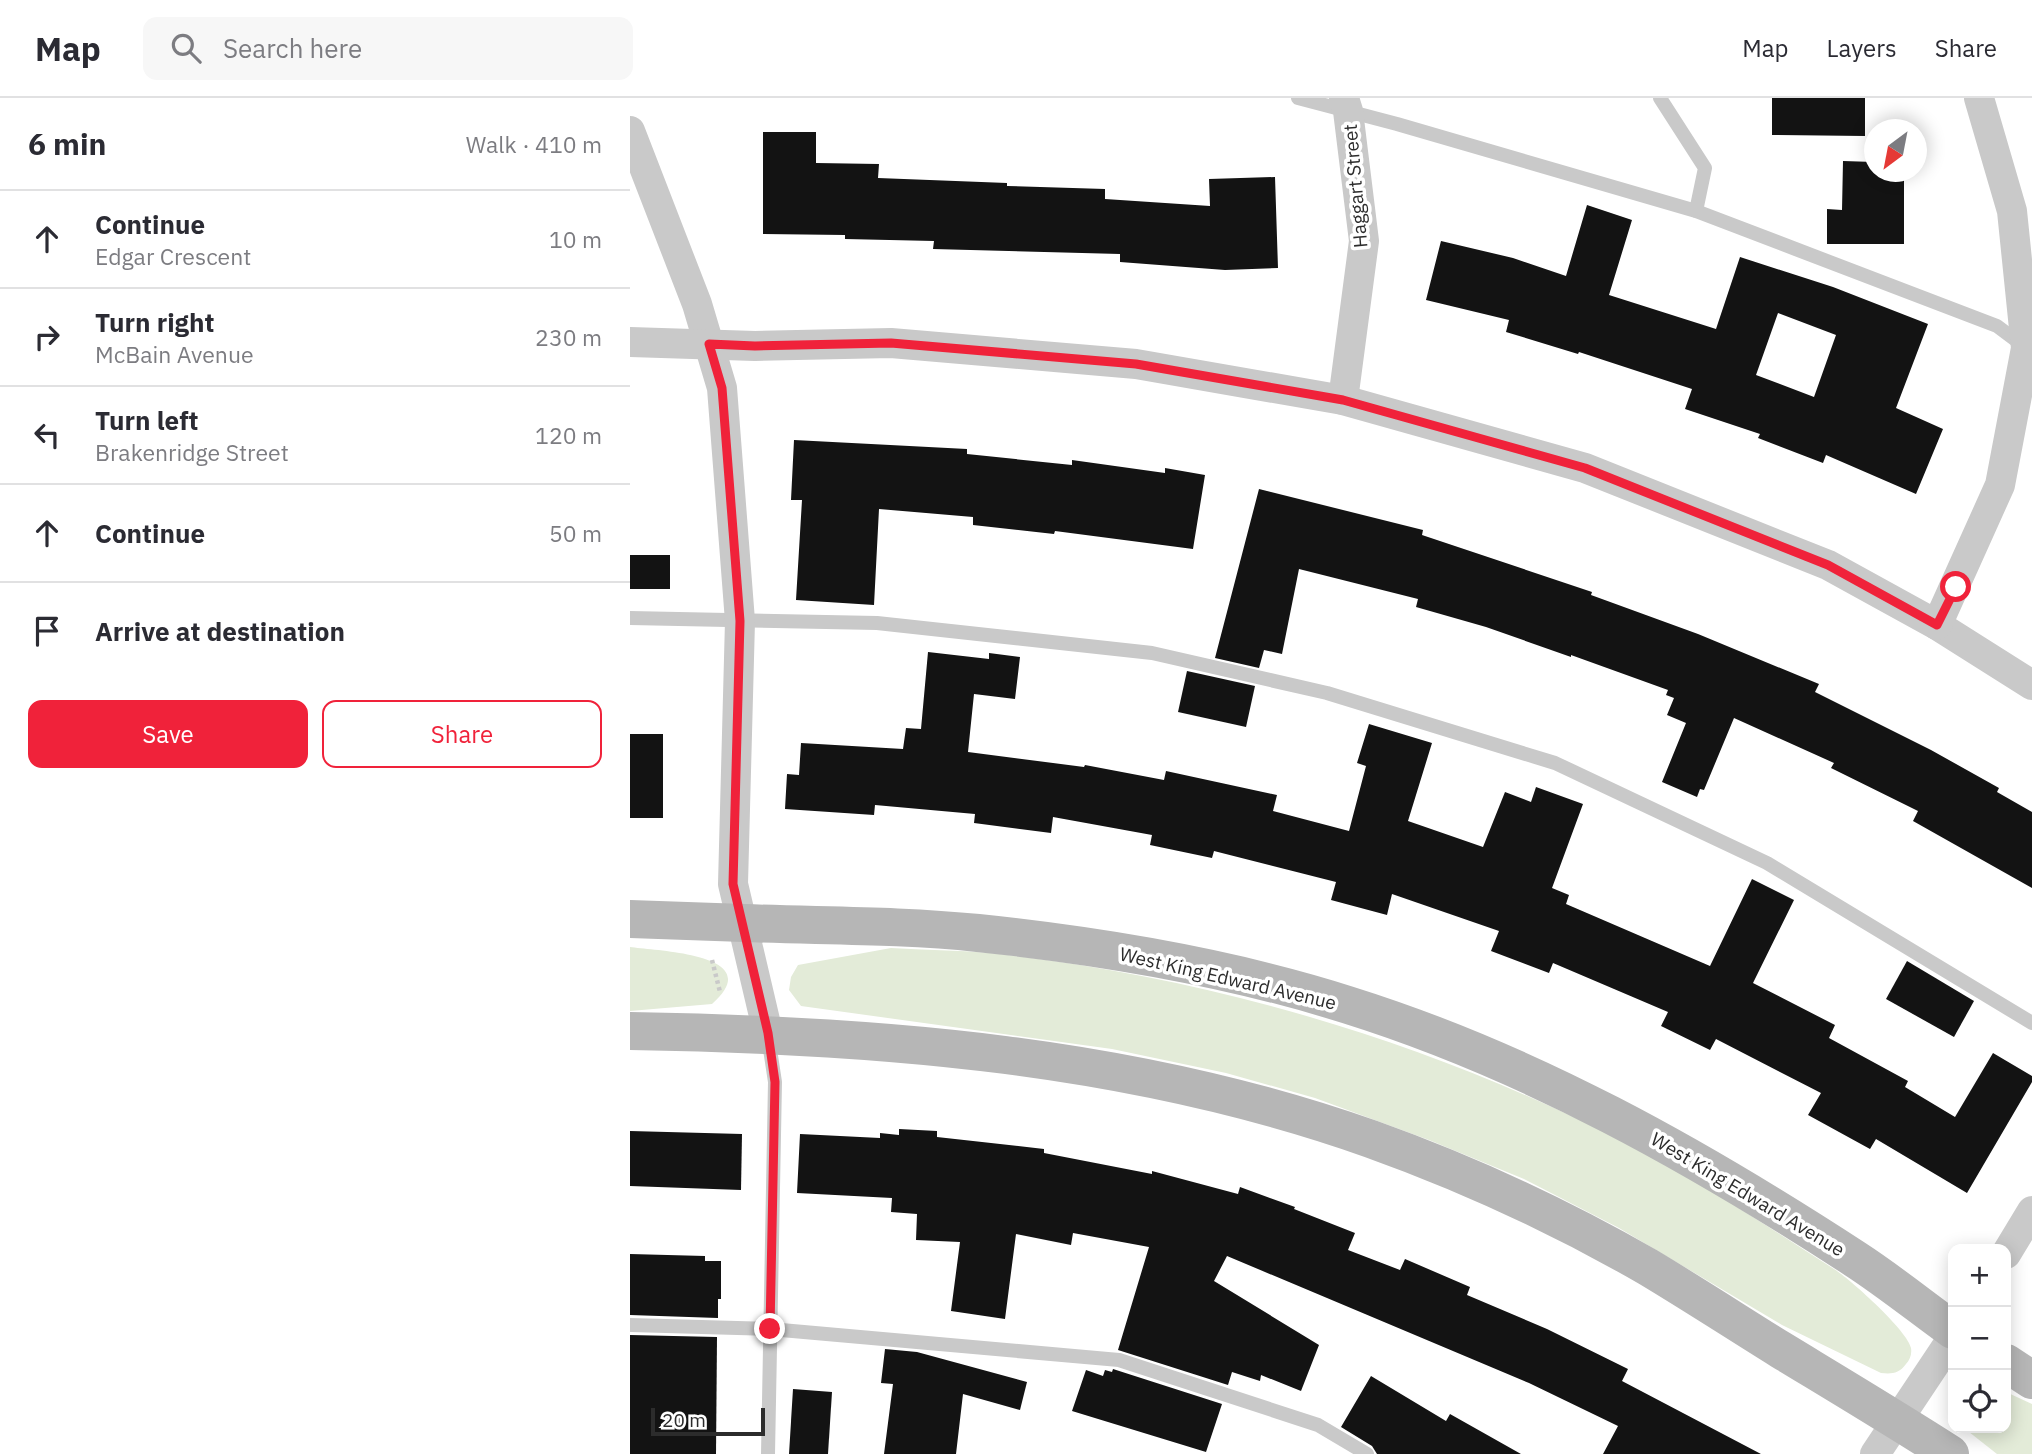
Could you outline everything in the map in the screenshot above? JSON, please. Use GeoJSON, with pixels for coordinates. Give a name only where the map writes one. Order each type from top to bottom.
{"type":"FeatureCollection","features":[{"type":"Feature","properties":{"kind":"main road","name":"West King Edward Avenue"},"geometry":{"type":"LineString","coordinates":[[630,919],[884,926],[977,933],[1159,959],[1261,981],[1349,1005],[1471,1049],[1586,1101],[1663,1141],[1857,1260],[1948,1326]]}},
{"type":"Feature","properties":{"kind":"main road"},"geometry":{"type":"LineString","coordinates":[[630,1031],[768,1033],[971,1050],[1045,1060],[1156,1079],[1266,1106],[1372,1139],[1568,1224],[1647,1267],[1950,1454]]}},
{"type":"Feature","properties":{"kind":"main road"},"geometry":{"type":"LineString","coordinates":[[2011,1366],[2032,1380]]}},
{"type":"Feature","properties":{"kind":"street"},"geometry":{"type":"LineString","coordinates":[[1937,625],[2000,485],[2029,350],[2012,211],[1979,98]]}},
{"type":"Feature","properties":{"kind":"street","name":"Haggart Street"},"geometry":{"type":"LineString","coordinates":[[1343,400],[1364,241],[1346,105]]}},
{"type":"Feature","properties":{"kind":"street"},"geometry":{"type":"LineString","coordinates":[[630,131],[697,304],[722,388],[740,621],[733,884],[768,1033]]}},
{"type":"Feature","properties":{"kind":"street"},"geometry":{"type":"LineString","coordinates":[[630,342],[755,346],[891,343],[1123,363],[1343,400],[1585,468],[1828,565],[1937,625],[2032,685]]}},
{"type":"Feature","properties":{"kind":"street"},"geometry":{"type":"LineString","coordinates":[[2011,1246],[2032,1211]]}},
{"type":"Feature","properties":{"kind":"street"},"geometry":{"type":"LineString","coordinates":[[1875,1454],[1948,1345]]}},
{"type":"Feature","properties":{"kind":"lane"},"geometry":{"type":"LineString","coordinates":[[1298,98],[1346,105],[1696,211],[1997,326],[2029,350]]}},
{"type":"Feature","properties":{"kind":"lane"},"geometry":{"type":"LineString","coordinates":[[1660,98],[1706,168],[1696,211]]}},
{"type":"Feature","properties":{"kind":"lane"},"geometry":{"type":"LineString","coordinates":[[630,618],[877,623],[1152,653],[1327,693],[1555,763],[1767,863],[2032,1023]]}},
{"type":"Feature","properties":{"kind":"lane"},"geometry":{"type":"LineString","coordinates":[[768,1033],[775,1082],[768,1454]]}},
{"type":"Feature","properties":{"kind":"lane"},"geometry":{"type":"LineString","coordinates":[[630,1325],[770,1329],[1119,1360],[1318,1425],[1367,1454]]}},
{"type":"Feature","properties":{"kind":"path"},"geometry":{"type":"LineString","coordinates":[[712,960],[721,996]]}},
{"type":"Feature","properties":{"kind":"green space"},"geometry":{"type":"Polygon","coordinates":[[[630,947],[703,958],[718,965],[727,975],[726,987],[712,1004],[630,1011],[630,947]]]}},
{"type":"Feature","properties":{"kind":"green space"},"geometry":{"type":"Polygon","coordinates":[[[891,948],[990,953],[1075,964],[1161,980],[1246,999],[1330,1023],[1412,1050],[1494,1082],[1649,1155],[1720,1196],[1834,1269],[1890,1318],[1911,1348],[1910,1359],[1898,1372],[1881,1373],[1782,1325],[1619,1228],[1524,1179],[1315,1098],[1226,1073],[1112,1049],[801,1006],[789,990],[791,977],[798,965],[891,948]]]}},
{"type":"Feature","properties":{"kind":"green space"},"geometry":{"type":"Polygon","coordinates":[[[2011,1394],[2032,1404],[2032,1454],[1997,1454],[1970,1433],[2011,1433],[2011,1394]]]}},
{"type":"Feature","properties":{"kind":"building"},"geometry":{"type":"Polygon","coordinates":[[[1772,98],[1865,98],[1864,136],[1772,135],[1772,98]]]}},
{"type":"Feature","properties":{"kind":"building"},"geometry":{"type":"Polygon","coordinates":[[[763,132],[816,132],[816,163],[879,164],[878,178],[1105,189],[1105,199],[1210,206],[1209,179],[1275,177],[1278,268],[1225,270],[1120,262],[1120,254],[933,249],[934,241],[845,239],[845,235],[763,234],[763,132]]]}},
{"type":"Feature","properties":{"kind":"building"},"geometry":{"type":"Polygon","coordinates":[[[1843,161],[1864,162],[1864,182],[1904,182],[1904,244],[1827,244],[1827,209],[1842,210],[1843,161]]]}},
{"type":"Feature","properties":{"kind":"building"},"geometry":{"type":"Polygon","coordinates":[[[1587,205],[1632,220],[1609,295],[1716,329],[1740,257],[1833,287],[1928,324],[1896,408],[1943,429],[1916,494],[1826,455],[1823,463],[1758,438],[1760,434],[1685,409],[1692,389],[1579,352],[1578,354],[1506,332],[1509,320],[1426,300],[1441,241],[1513,258],[1566,276],[1587,205]],[[1778,313],[1756,375],[1814,397],[1836,335],[1778,313]]]}},
{"type":"Feature","properties":{"kind":"building"},"geometry":{"type":"Polygon","coordinates":[[[794,440],[967,449],[967,454],[1072,465],[1072,460],[1165,473],[1165,468],[1205,475],[1193,549],[1055,531],[1054,534],[973,525],[973,517],[879,509],[874,605],[796,600],[802,500],[791,500],[794,440]]]}},
{"type":"Feature","properties":{"kind":"building"},"geometry":{"type":"Polygon","coordinates":[[[1259,489],[1423,530],[1422,535],[1592,592],[1591,595],[1698,634],[1819,684],[1815,692],[1931,750],[1999,788],[1997,792],[2032,812],[2032,888],[1913,821],[1918,811],[1831,768],[1834,763],[1734,718],[1704,790],[1700,789],[1697,797],[1662,782],[1686,723],[1667,715],[1674,698],[1666,695],[1668,690],[1486,627],[1416,607],[1418,599],[1299,569],[1282,654],[1264,650],[1259,668],[1215,658],[1259,489]]]}},
{"type":"Feature","properties":{"kind":"building"},"geometry":{"type":"Polygon","coordinates":[[[630,555],[670,555],[670,589],[630,589],[630,555]]]}},
{"type":"Feature","properties":{"kind":"building"},"geometry":{"type":"Polygon","coordinates":[[[928,652],[989,659],[989,653],[1020,657],[1015,699],[974,694],[968,752],[1085,765],[1164,780],[1166,771],[1277,795],[1273,811],[1349,831],[1366,766],[1357,763],[1369,724],[1432,743],[1408,821],[1483,847],[1505,792],[1531,802],[1536,787],[1583,804],[1552,888],[1569,895],[1566,904],[1710,966],[1752,879],[1794,900],[1753,983],[1835,1025],[1829,1038],[1908,1081],[1905,1087],[1955,1117],[1993,1053],[2032,1076],[2032,1082],[1967,1193],[1876,1139],[1870,1149],[1808,1115],[1821,1093],[1716,1039],[1710,1050],[1661,1026],[1668,1012],[1553,963],[1549,973],[1491,951],[1499,931],[1392,894],[1387,915],[1331,900],[1336,882],[1214,851],[1212,858],[1150,845],[1152,835],[1053,817],[1051,833],[974,823],[975,814],[875,805],[874,815],[785,809],[787,774],[799,775],[801,743],[903,749],[906,728],[921,729],[928,652]]]}},
{"type":"Feature","properties":{"kind":"building"},"geometry":{"type":"Polygon","coordinates":[[[1187,671],[1255,686],[1246,727],[1178,712],[1187,671]]]}},
{"type":"Feature","properties":{"kind":"building"},"geometry":{"type":"Polygon","coordinates":[[[630,734],[663,734],[663,818],[630,818],[630,734]]]}},
{"type":"Feature","properties":{"kind":"building"},"geometry":{"type":"Polygon","coordinates":[[[1907,961],[1974,1001],[1954,1037],[1886,999],[1907,961]]]}},
{"type":"Feature","properties":{"kind":"building"},"geometry":{"type":"Polygon","coordinates":[[[899,1129],[937,1131],[937,1137],[1044,1149],[1044,1153],[1152,1174],[1152,1171],[1238,1194],[1240,1187],[1295,1207],[1294,1209],[1355,1233],[1348,1250],[1400,1270],[1405,1259],[1470,1287],[1467,1295],[1547,1329],[1628,1369],[1622,1381],[1761,1454],[1603,1454],[1618,1426],[1529,1383],[1227,1256],[1214,1281],[1319,1345],[1301,1391],[1261,1375],[1260,1381],[1232,1372],[1228,1385],[1118,1350],[1149,1247],[1073,1233],[1071,1245],[1016,1234],[1005,1319],[951,1311],[960,1242],[916,1240],[917,1214],[891,1212],[892,1198],[797,1193],[800,1134],[880,1138],[880,1133],[899,1135],[899,1129]]]}},
{"type":"Feature","properties":{"kind":"building"},"geometry":{"type":"Polygon","coordinates":[[[630,1131],[742,1134],[741,1190],[630,1186],[630,1131]]]}},
{"type":"Feature","properties":{"kind":"building"},"geometry":{"type":"Polygon","coordinates":[[[630,1254],[705,1256],[705,1261],[721,1261],[718,1318],[630,1315],[630,1254]]]}},
{"type":"Feature","properties":{"kind":"building"},"geometry":{"type":"Polygon","coordinates":[[[630,1335],[717,1337],[716,1454],[630,1454],[630,1335]]]}},
{"type":"Feature","properties":{"kind":"building"},"geometry":{"type":"Polygon","coordinates":[[[885,1349],[917,1352],[1027,1382],[1020,1410],[963,1394],[956,1454],[884,1454],[893,1384],[881,1383],[885,1349]]]}},
{"type":"Feature","properties":{"kind":"building"},"geometry":{"type":"Polygon","coordinates":[[[1113,1369],[1222,1404],[1206,1452],[1072,1411],[1086,1370],[1103,1376],[1105,1370],[1112,1372],[1113,1369]]]}},
{"type":"Feature","properties":{"kind":"building"},"geometry":{"type":"Polygon","coordinates":[[[1371,1376],[1446,1421],[1450,1414],[1521,1454],[1377,1454],[1372,1446],[1341,1427],[1371,1376]]]}},
{"type":"Feature","properties":{"kind":"building"},"geometry":{"type":"Polygon","coordinates":[[[793,1389],[832,1392],[828,1454],[789,1454],[793,1389]]]}},
{"type":"Feature","properties":{"kind":"route"},"geometry":{"type":"LineString","coordinates":[[770,1329],[775,1082],[768,1033],[733,884],[740,621],[722,388],[709,344],[755,346],[891,343],[1136,364],[1343,400],[1585,468],[1828,565],[1937,625],[1956,587]]}}]}
